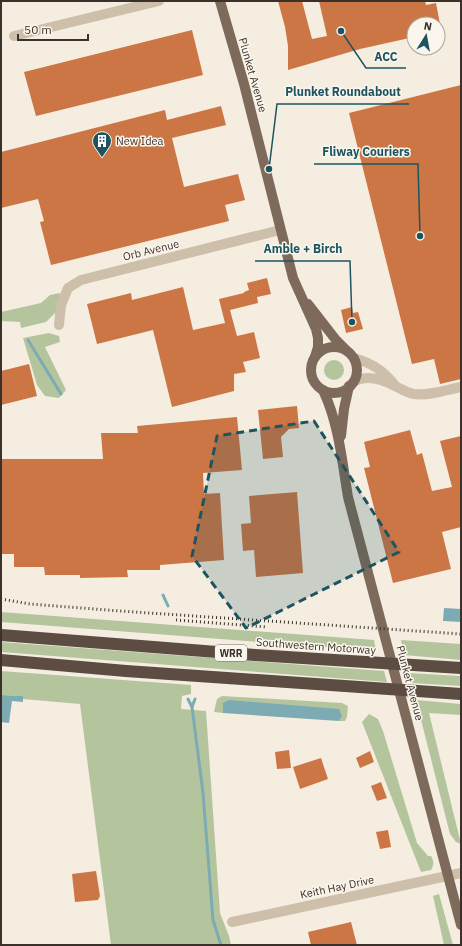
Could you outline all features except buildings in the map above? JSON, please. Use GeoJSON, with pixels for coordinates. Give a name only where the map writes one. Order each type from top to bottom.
{"type":"FeatureCollection","features":[{"type":"Feature","properties":{"kind":"highway","name":"Southwestern Motorway"},"geometry":{"type":"LineString","coordinates":[[1,635],[255,655],[461,668]]}},
{"type":"Feature","properties":{"kind":"highway","name":"WRR"},"geometry":{"type":"LineString","coordinates":[[1,660],[141,672],[461,694]]}},
{"type":"Feature","properties":{"kind":"main road","name":"Plunket Avenue"},"geometry":{"type":"LineString","coordinates":[[220,1],[246,91],[292,278],[301,294],[316,329],[318,348],[315,357]]}},
{"type":"Feature","properties":{"kind":"main road","name":"Plunket Avenue"},"geometry":{"type":"LineString","coordinates":[[301,294],[336,340],[346,350]]}},
{"type":"Feature","properties":{"kind":"main road"},"geometry":{"type":"LineString","coordinates":[[332,347],[346,350],[354,358],[357,371],[351,385],[344,390],[337,392],[323,390],[313,380],[311,372],[315,357],[319,352],[326,348],[332,347]]}},
{"type":"Feature","properties":{"kind":"main road","name":"Plunket Avenue"},"geometry":{"type":"LineString","coordinates":[[341,446],[344,409],[351,385]]}},
{"type":"Feature","properties":{"kind":"main road","name":"Plunket Avenue"},"geometry":{"type":"LineString","coordinates":[[323,390],[334,414],[341,446],[348,497],[461,925]]}},
{"type":"Feature","properties":{"kind":"street"},"geometry":{"type":"LineString","coordinates":[[14,36],[159,1]]}},
{"type":"Feature","properties":{"kind":"street","name":"Orb Avenue"},"geometry":{"type":"LineString","coordinates":[[59,325],[61,305],[68,288],[81,280],[280,230]]}},
{"type":"Feature","properties":{"kind":"street"},"geometry":{"type":"LineString","coordinates":[[354,358],[380,369],[395,386]]}},
{"type":"Feature","properties":{"kind":"street"},"geometry":{"type":"LineString","coordinates":[[351,385],[362,378],[372,378],[407,392],[424,394],[461,387]]}},
{"type":"Feature","properties":{"kind":"street","name":"Keith Hay Drive"},"geometry":{"type":"LineString","coordinates":[[232,922],[461,873]]}},
{"type":"Feature","properties":{"kind":"highlighted area"},"geometry":{"type":"Polygon","coordinates":[[[314,421],[399,552],[246,628],[192,556],[217,436],[314,421]]]}},
{"type":"Feature","properties":{"kind":"green space"},"geometry":{"type":"Polygon","coordinates":[[[60,293],[57,311],[46,322],[21,328],[20,322],[1,321],[1,312],[41,303],[50,295],[60,293]]]}},
{"type":"Feature","properties":{"kind":"green space"},"geometry":{"type":"Polygon","coordinates":[[[49,333],[59,336],[60,342],[45,347],[66,390],[59,398],[45,396],[37,385],[23,338],[49,333]]]}},
{"type":"Feature","properties":{"kind":"green space"},"geometry":{"type":"Polygon","coordinates":[[[334,360],[341,363],[344,370],[341,377],[334,380],[327,377],[324,370],[327,363],[334,360]]]}},
{"type":"Feature","properties":{"kind":"green space"},"geometry":{"type":"Polygon","coordinates":[[[1,612],[374,640],[376,651],[1,622],[1,612]]]}},
{"type":"Feature","properties":{"kind":"green space"},"geometry":{"type":"Polygon","coordinates":[[[401,640],[461,644],[461,660],[404,655],[401,640]]]}},
{"type":"Feature","properties":{"kind":"green space"},"geometry":{"type":"Polygon","coordinates":[[[1,642],[384,671],[387,682],[1,652],[1,642]]]}},
{"type":"Feature","properties":{"kind":"green space"},"geometry":{"type":"Polygon","coordinates":[[[1,671],[191,685],[191,694],[182,696],[181,709],[206,711],[220,913],[231,945],[111,945],[80,704],[23,699],[23,696],[1,695],[1,671]]]}},
{"type":"Feature","properties":{"kind":"green space"},"geometry":{"type":"Polygon","coordinates":[[[408,673],[461,676],[461,686],[411,683],[408,673]]]}},
{"type":"Feature","properties":{"kind":"green space"},"geometry":{"type":"Polygon","coordinates":[[[222,696],[342,703],[348,706],[347,717],[345,721],[339,721],[342,716],[223,703],[223,713],[214,712],[217,699],[222,696]]]}},
{"type":"Feature","properties":{"kind":"green space"},"geometry":{"type":"Polygon","coordinates":[[[416,700],[461,704],[461,715],[429,713],[461,844],[456,842],[450,834],[416,700]]]}},
{"type":"Feature","properties":{"kind":"green space"},"geometry":{"type":"Polygon","coordinates":[[[369,714],[378,719],[383,731],[417,843],[428,856],[431,856],[433,860],[431,870],[421,872],[362,722],[369,714]]]}},
{"type":"Feature","properties":{"kind":"green space"},"geometry":{"type":"Polygon","coordinates":[[[439,894],[453,945],[444,945],[433,896],[439,894]]]}},
{"type":"Feature","properties":{"kind":"water"},"geometry":{"type":"Polygon","coordinates":[[[444,608],[461,609],[461,622],[443,621],[444,608]]]}},
{"type":"Feature","properties":{"kind":"water"},"geometry":{"type":"Polygon","coordinates":[[[1,695],[23,696],[23,702],[12,701],[9,723],[1,722],[1,695]]]}},
{"type":"Feature","properties":{"kind":"water"},"geometry":{"type":"Polygon","coordinates":[[[229,700],[339,709],[342,716],[339,721],[223,713],[223,703],[229,700]]]}},
{"type":"Feature","properties":{"kind":"waterway"},"geometry":{"type":"LineString","coordinates":[[28,340],[61,394]]}},
{"type":"Feature","properties":{"kind":"waterway"},"geometry":{"type":"LineString","coordinates":[[163,595],[168,606]]}},
{"type":"Feature","properties":{"kind":"waterway"},"geometry":{"type":"LineString","coordinates":[[188,699],[192,707],[195,699]]}},
{"type":"Feature","properties":{"kind":"waterway"},"geometry":{"type":"LineString","coordinates":[[192,707],[203,793],[213,920],[221,945]]}},
{"type":"Feature","properties":{"kind":"railway"},"geometry":{"type":"LineString","coordinates":[[1,599],[30,604],[120,611],[461,634]]}},
{"type":"Feature","properties":{"kind":"railway"},"geometry":{"type":"LineString","coordinates":[[176,620],[267,627]]}},
{"type":"Feature","properties":{"kind":"place","name":"ACC"},"geometry":{"type":"Point","coordinates":[341,31]}},
{"type":"Feature","properties":{"kind":"place","name":"New Idea"},"geometry":{"type":"Point","coordinates":[102,158]}},
{"type":"Feature","properties":{"kind":"place","name":"Plunket Roundabout"},"geometry":{"type":"Point","coordinates":[269,169]}},
{"type":"Feature","properties":{"kind":"place","name":"Fliway Couriers"},"geometry":{"type":"Point","coordinates":[420,236]}},
{"type":"Feature","properties":{"kind":"place","name":"Amble + Birch"},"geometry":{"type":"Point","coordinates":[352,322]}}]}
